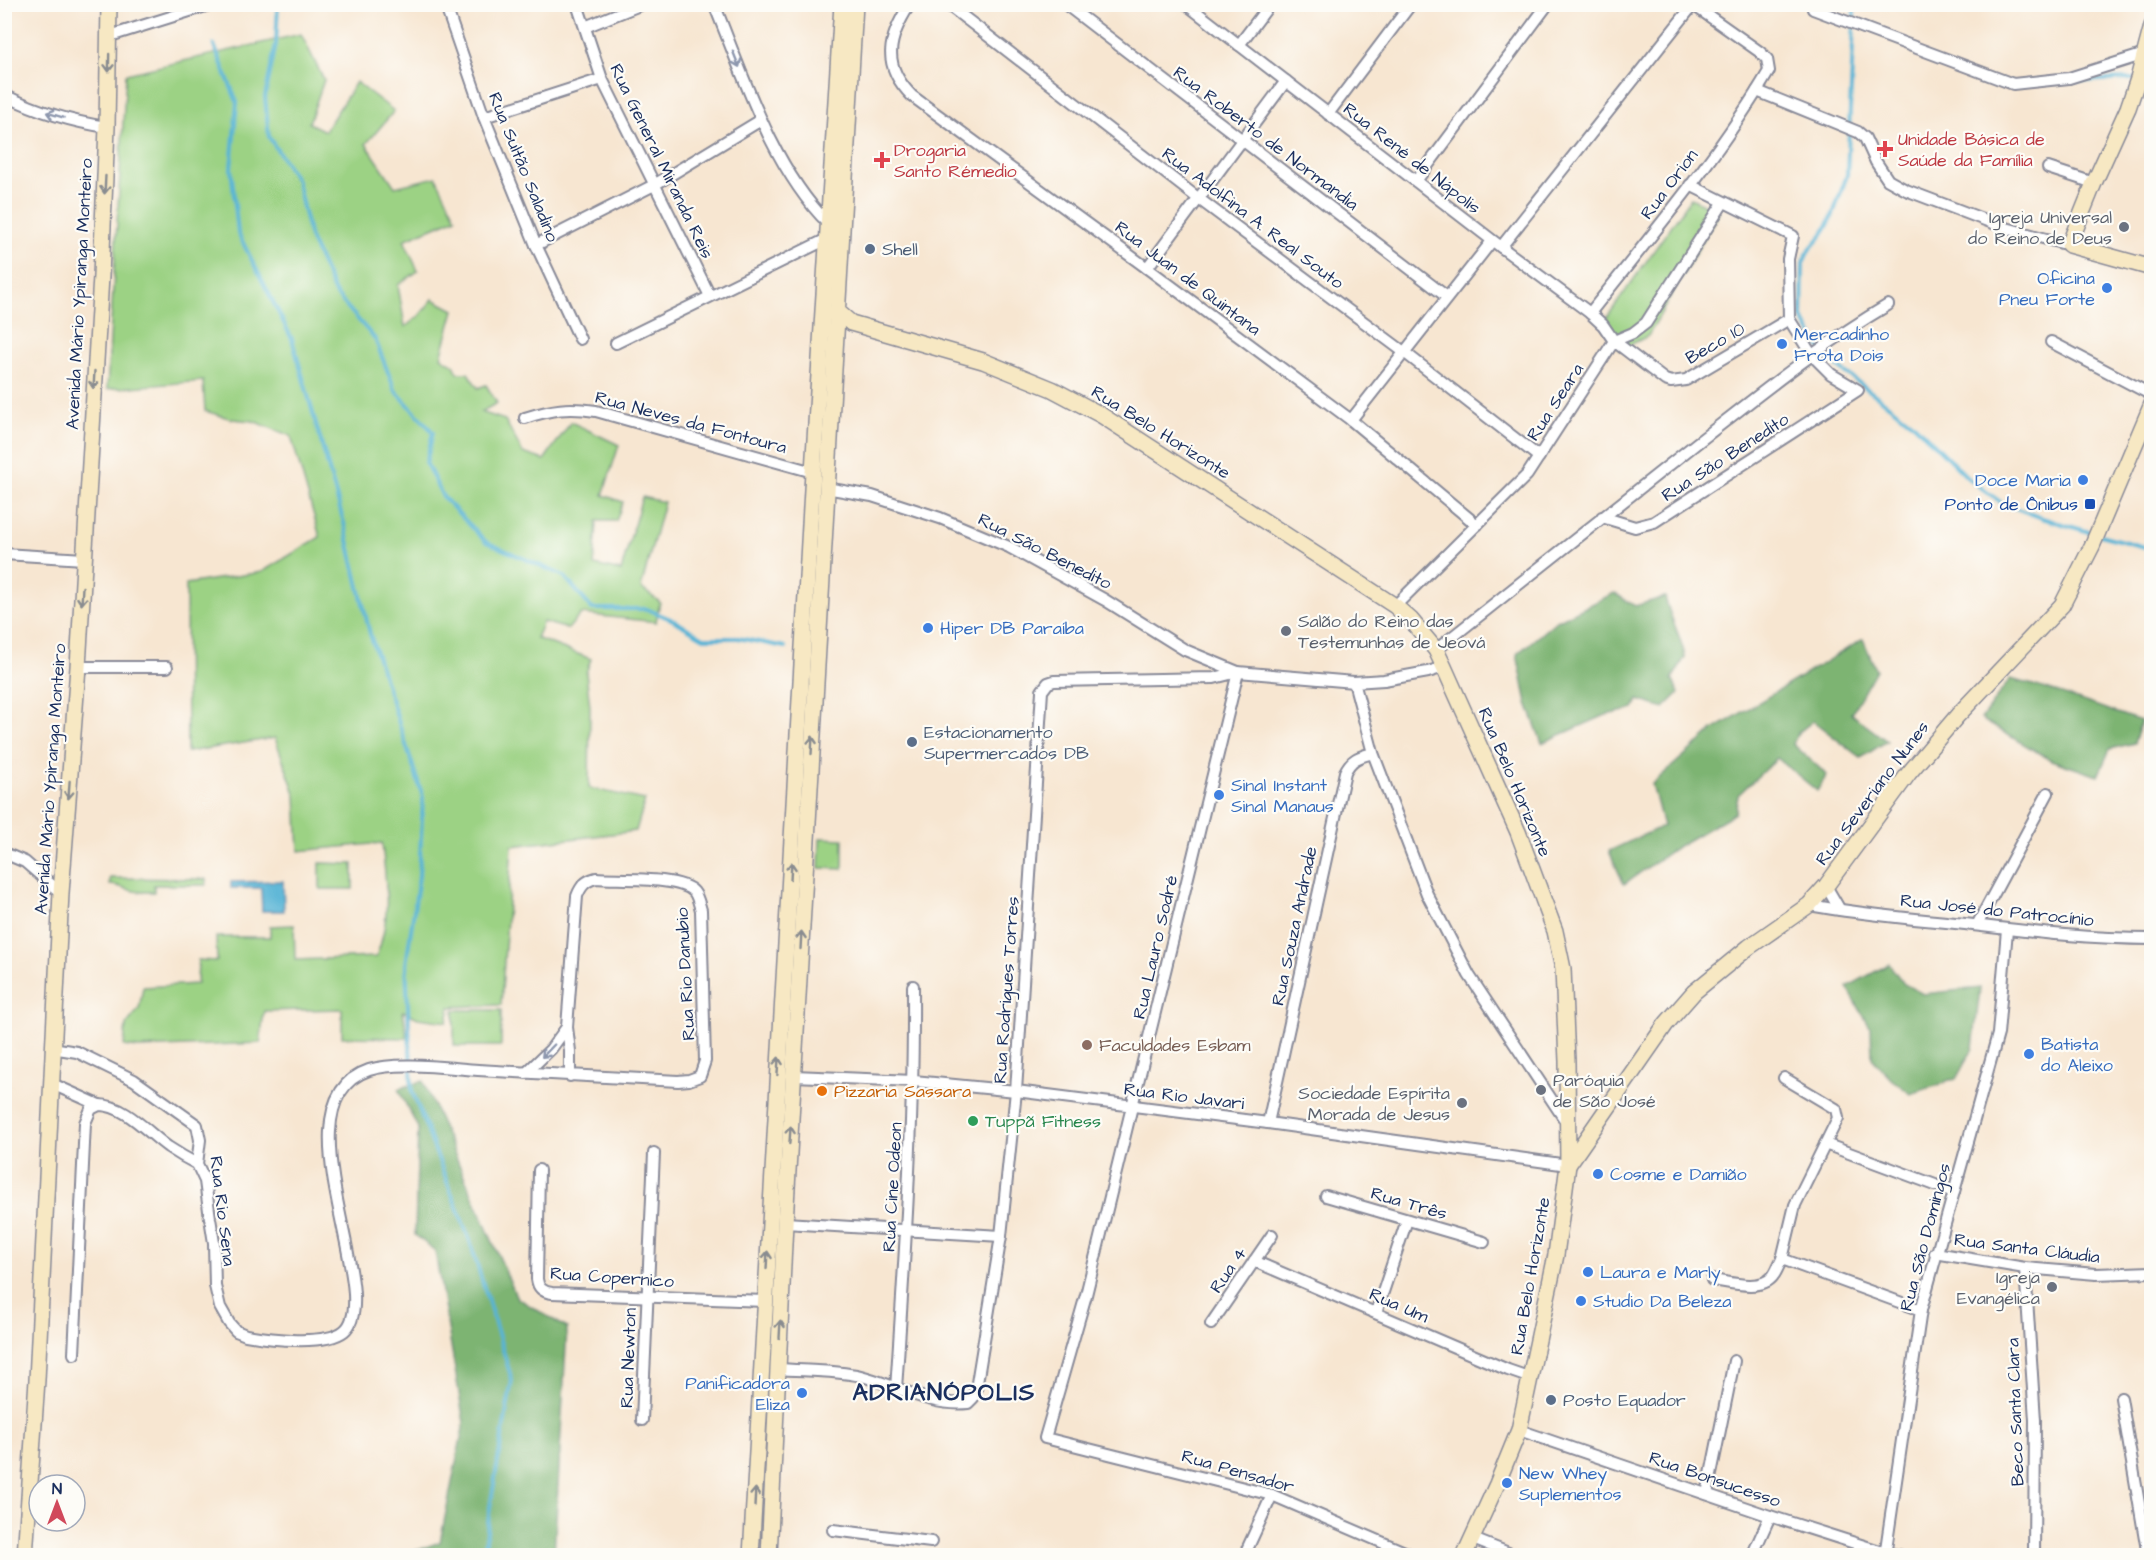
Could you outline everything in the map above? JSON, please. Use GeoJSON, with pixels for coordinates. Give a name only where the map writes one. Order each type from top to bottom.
{"type":"FeatureCollection","features":[{"type":"Feature","properties":{"kind":"main road","name":"Avenida Mário Ypiranga Monteiro"},"geometry":{"type":"LineString","coordinates":[[25,1556],[37,1380],[61,893],[84,560],[107,127],[109,4]]}},
{"type":"Feature","properties":{"kind":"main road"},"geometry":{"type":"LineString","coordinates":[[769,1556],[785,1223],[836,337],[847,25],[842,4]]}},
{"type":"Feature","properties":{"kind":"main road"},"geometry":{"type":"LineString","coordinates":[[752,1556],[777,1079],[787,949],[828,223],[847,25],[855,4]]}},
{"type":"Feature","properties":{"kind":"main road"},"geometry":{"type":"LineString","coordinates":[[2151,26],[2128,108],[2069,245],[2151,268]]}},
{"type":"Feature","properties":{"kind":"main road","name":"Rua Belo Horizonte"},"geometry":{"type":"LineString","coordinates":[[837,311],[851,323],[983,361],[1052,389],[1101,416],[1395,606],[1411,620],[1436,650],[1518,832],[1555,931],[1563,969],[1567,1061],[1568,1165],[1556,1255],[1531,1378],[1520,1430],[1464,1556]]}},
{"type":"Feature","properties":{"kind":"main road","name":"Rua Belo Horizonte"},"geometry":{"type":"LineString","coordinates":[[836,337],[852,332],[887,332]]}},
{"type":"Feature","properties":{"kind":"main road","name":"Rua Severiano Nunes"},"geometry":{"type":"LineString","coordinates":[[1568,1165],[1666,1024],[1694,992],[1749,947],[1809,905],[1826,886],[1909,773],[1958,715],[2062,605],[2094,541],[2151,404]]}},
{"type":"Feature","properties":{"kind":"street"},"geometry":{"type":"LineString","coordinates":[[110,36],[212,4]]}},
{"type":"Feature","properties":{"kind":"street","name":"Rua Sultão Saladino"},"geometry":{"type":"LineString","coordinates":[[445,4],[484,117],[536,245],[580,339]]}},
{"type":"Feature","properties":{"kind":"street","name":"Rua General Miranda Reis"},"geometry":{"type":"LineString","coordinates":[[576,4],[602,79],[710,296]]}},
{"type":"Feature","properties":{"kind":"street"},"geometry":{"type":"LineString","coordinates":[[585,27],[642,4]]}},
{"type":"Feature","properties":{"kind":"street"},"geometry":{"type":"LineString","coordinates":[[714,4],[761,120],[800,191],[828,223]]}},
{"type":"Feature","properties":{"kind":"street","name":"Rua Juan de Quintana"},"geometry":{"type":"LineString","coordinates":[[910,4],[894,31],[891,54],[900,84],[912,96],[1351,420],[1477,525]]}},
{"type":"Feature","properties":{"kind":"street","name":"Rua Adolfina A. Real Souto"},"geometry":{"type":"LineString","coordinates":[[947,4],[1539,457]]}},
{"type":"Feature","properties":{"kind":"street","name":"Rua Roberto de Normandia"},"geometry":{"type":"LineString","coordinates":[[1065,4],[1447,297]]}},
{"type":"Feature","properties":{"kind":"street","name":"Rua René de Nápolis"},"geometry":{"type":"LineString","coordinates":[[1186,4],[1590,313],[1614,340],[1657,373]]}},
{"type":"Feature","properties":{"kind":"street"},"geometry":{"type":"LineString","coordinates":[[1239,45],[1270,4]]}},
{"type":"Feature","properties":{"kind":"street"},"geometry":{"type":"LineString","coordinates":[[1328,114],[1411,4]]}},
{"type":"Feature","properties":{"kind":"street"},"geometry":{"type":"LineString","coordinates":[[1416,181],[1548,4]]}},
{"type":"Feature","properties":{"kind":"street"},"geometry":{"type":"LineString","coordinates":[[1351,420],[1447,297],[1497,244],[1693,5]]}},
{"type":"Feature","properties":{"kind":"street","name":"Rua Orion"},"geometry":{"type":"LineString","coordinates":[[1590,313],[1690,185],[1769,71],[1767,59],[1760,52],[1693,5]]}},
{"type":"Feature","properties":{"kind":"street"},"geometry":{"type":"LineString","coordinates":[[1814,9],[2013,84],[2070,78],[2145,54]]}},
{"type":"Feature","properties":{"kind":"street"},"geometry":{"type":"LineString","coordinates":[[484,117],[602,79]]}},
{"type":"Feature","properties":{"kind":"street"},"geometry":{"type":"LineString","coordinates":[[1147,268],[1286,81]]}},
{"type":"Feature","properties":{"kind":"street"},"geometry":{"type":"LineString","coordinates":[[1757,91],[1858,132],[1869,144],[1876,162],[1888,180],[1906,190],[2006,228],[2069,245]]}},
{"type":"Feature","properties":{"kind":"street"},"geometry":{"type":"LineString","coordinates":[[4,95],[25,105],[70,120],[107,127]]}},
{"type":"Feature","properties":{"kind":"street"},"geometry":{"type":"LineString","coordinates":[[536,245],[654,185],[761,120]]}},
{"type":"Feature","properties":{"kind":"street"},"geometry":{"type":"LineString","coordinates":[[2048,168],[2094,183]]}},
{"type":"Feature","properties":{"kind":"street"},"geometry":{"type":"LineString","coordinates":[[1690,185],[1793,236],[1788,259],[1789,319],[1811,354]]}},
{"type":"Feature","properties":{"kind":"street"},"geometry":{"type":"LineString","coordinates":[[1614,340],[1633,333],[1646,323],[1723,203]]}},
{"type":"Feature","properties":{"kind":"street"},"geometry":{"type":"LineString","coordinates":[[616,343],[828,239]]}},
{"type":"Feature","properties":{"kind":"street","name":"Rua São Benedito"},"geometry":{"type":"LineString","coordinates":[[1436,650],[1811,354],[1888,305]]}},
{"type":"Feature","properties":{"kind":"street","name":"Beco 10"},"geometry":{"type":"LineString","coordinates":[[1657,373],[1671,382],[1686,380],[1789,319]]}},
{"type":"Feature","properties":{"kind":"street","name":"Rua Seara"},"geometry":{"type":"LineString","coordinates":[[1395,606],[1527,475],[1614,340]]}},
{"type":"Feature","properties":{"kind":"street"},"geometry":{"type":"LineString","coordinates":[[2050,342],[2151,395]]}},
{"type":"Feature","properties":{"kind":"street","name":"Rua São Benedito"},"geometry":{"type":"LineString","coordinates":[[1602,517],[1635,527],[1653,522],[1858,390],[1831,374],[1811,354]]}},
{"type":"Feature","properties":{"kind":"street","name":"Rua Neves da Fontoura"},"geometry":{"type":"LineString","coordinates":[[525,418],[551,410],[579,408],[596,411],[813,471]]}},
{"type":"Feature","properties":{"kind":"street","name":"Rua São Benedito"},"geometry":{"type":"LineString","coordinates":[[826,488],[872,496],[940,518],[1009,548],[1105,600],[1185,650],[1238,672]]}},
{"type":"Feature","properties":{"kind":"street"},"geometry":{"type":"LineString","coordinates":[[4,554],[84,560]]}},
{"type":"Feature","properties":{"kind":"street"},"geometry":{"type":"LineString","coordinates":[[78,667],[167,667]]}},
{"type":"Feature","properties":{"kind":"street"},"geometry":{"type":"LineString","coordinates":[[1238,672],[1354,682],[1384,680],[1444,667]]}},
{"type":"Feature","properties":{"kind":"street","name":"Rua Rodrigues Torres"},"geometry":{"type":"LineString","coordinates":[[896,1389],[914,1396],[960,1404],[968,1403],[973,1398],[976,1389],[1001,1236],[1016,1091],[1042,691],[1048,683],[1054,681],[1214,678],[1238,672]]}},
{"type":"Feature","properties":{"kind":"street","name":"Rua Lauro Sodré"},"geometry":{"type":"LineString","coordinates":[[1045,1438],[1086,1295],[1134,1106],[1238,672]]}},
{"type":"Feature","properties":{"kind":"street"},"geometry":{"type":"LineString","coordinates":[[1354,682],[1373,753],[1427,894],[1469,975],[1567,1123]]}},
{"type":"Feature","properties":{"kind":"street","name":"Rua Souza Andrade"},"geometry":{"type":"LineString","coordinates":[[1268,1123],[1346,772],[1350,762],[1355,758],[1373,753]]}},
{"type":"Feature","properties":{"kind":"street"},"geometry":{"type":"LineString","coordinates":[[1977,926],[2048,793]]}},
{"type":"Feature","properties":{"kind":"street"},"geometry":{"type":"LineString","coordinates":[[4,853],[25,862],[61,893]]}},
{"type":"Feature","properties":{"kind":"street","name":"Rua Rio Danubio"},"geometry":{"type":"LineString","coordinates":[[396,1066],[570,1076],[678,1081],[700,1076],[705,1061],[701,910],[695,893],[688,887],[674,883],[596,878],[585,883],[577,896],[567,1027],[570,1076]]}},
{"type":"Feature","properties":{"kind":"street"},"geometry":{"type":"LineString","coordinates":[[1826,886],[1840,910]]}},
{"type":"Feature","properties":{"kind":"street","name":"Rua José do Patrocínio"},"geometry":{"type":"LineString","coordinates":[[1809,905],[2007,930],[2122,939],[2151,939]]}},
{"type":"Feature","properties":{"kind":"street","name":"Rua São Domingos"},"geometry":{"type":"LineString","coordinates":[[1886,1554],[1921,1310],[1935,1253],[1998,1034],[2007,930]]}},
{"type":"Feature","properties":{"kind":"street","name":"Rua Cine Odeon"},"geometry":{"type":"LineString","coordinates":[[896,1389],[914,1081],[914,986]]}},
{"type":"Feature","properties":{"kind":"street"},"geometry":{"type":"LineString","coordinates":[[526,1073],[551,1049],[567,1027]]}},
{"type":"Feature","properties":{"kind":"street","name":"Rua Rio Sena"},"geometry":{"type":"LineString","coordinates":[[52,1048],[77,1052],[134,1080],[197,1125],[200,1137],[197,1164],[205,1181],[214,1243],[215,1286],[220,1307],[236,1331],[255,1336],[313,1340],[337,1335],[350,1324],[354,1304],[354,1290],[333,1181],[330,1120],[339,1093],[355,1077],[369,1070],[396,1066]]}},
{"type":"Feature","properties":{"kind":"street","name":"Rua Rio Javari"},"geometry":{"type":"LineString","coordinates":[[794,1076],[914,1081],[1016,1091],[1568,1165]]}},
{"type":"Feature","properties":{"kind":"street"},"geometry":{"type":"LineString","coordinates":[[1712,1280],[1754,1284],[1772,1278],[1782,1259],[1795,1204],[1838,1118],[1836,1109],[1784,1078]]}},
{"type":"Feature","properties":{"kind":"street"},"geometry":{"type":"LineString","coordinates":[[50,1083],[127,1116],[168,1148],[197,1164]]}},
{"type":"Feature","properties":{"kind":"street"},"geometry":{"type":"LineString","coordinates":[[74,1354],[85,1122],[91,1109],[99,1105]]}},
{"type":"Feature","properties":{"kind":"street"},"geometry":{"type":"LineString","coordinates":[[1825,1144],[1954,1192]]}},
{"type":"Feature","properties":{"kind":"street","name":"Rua Newton"},"geometry":{"type":"LineString","coordinates":[[642,1420],[654,1153]]}},
{"type":"Feature","properties":{"kind":"street","name":"Rua Copernico"},"geometry":{"type":"LineString","coordinates":[[539,1170],[537,1279],[540,1288],[552,1293],[765,1301]]}},
{"type":"Feature","properties":{"kind":"street","name":"Rua Três"},"geometry":{"type":"LineString","coordinates":[[1326,1196],[1484,1242]]}},
{"type":"Feature","properties":{"kind":"street"},"geometry":{"type":"LineString","coordinates":[[1376,1312],[1407,1220]]}},
{"type":"Feature","properties":{"kind":"street"},"geometry":{"type":"LineString","coordinates":[[785,1223],[1001,1236]]}},
{"type":"Feature","properties":{"kind":"street","name":"Rua 4"},"geometry":{"type":"LineString","coordinates":[[1211,1324],[1272,1235]]}},
{"type":"Feature","properties":{"kind":"street","name":"Rua Santa Cláudia"},"geometry":{"type":"LineString","coordinates":[[1935,1253],[2025,1268],[2096,1274],[2151,1272]]}},
{"type":"Feature","properties":{"kind":"street"},"geometry":{"type":"LineString","coordinates":[[1782,1259],[1921,1310]]}},
{"type":"Feature","properties":{"kind":"street","name":"Rua Um"},"geometry":{"type":"LineString","coordinates":[[1254,1261],[1531,1378]]}},
{"type":"Feature","properties":{"kind":"street","name":"Beco Santa Clara"},"geometry":{"type":"LineString","coordinates":[[2025,1268],[2035,1420],[2034,1556]]}},
{"type":"Feature","properties":{"kind":"street"},"geometry":{"type":"LineString","coordinates":[[1707,1494],[1734,1361]]}},
{"type":"Feature","properties":{"kind":"street"},"geometry":{"type":"LineString","coordinates":[[778,1369],[859,1376],[896,1389]]}},
{"type":"Feature","properties":{"kind":"street"},"geometry":{"type":"LineString","coordinates":[[2121,1398],[2148,1556]]}},
{"type":"Feature","properties":{"kind":"street","name":"Rua Bonsucesso"},"geometry":{"type":"LineString","coordinates":[[1520,1430],[1770,1516],[1886,1554],[1902,1556]]}},
{"type":"Feature","properties":{"kind":"street","name":"Rua Pensador"},"geometry":{"type":"LineString","coordinates":[[1045,1438],[1272,1495],[1414,1556]]}},
{"type":"Feature","properties":{"kind":"street"},"geometry":{"type":"LineString","coordinates":[[1244,1556],[1272,1495]]}},
{"type":"Feature","properties":{"kind":"street"},"geometry":{"type":"LineString","coordinates":[[1752,1556],[1770,1516]]}},
{"type":"Feature","properties":{"kind":"street"},"geometry":{"type":"LineString","coordinates":[[833,1530],[931,1542]]}},
{"type":"Feature","properties":{"kind":"street"},"geometry":{"type":"LineString","coordinates":[[1473,1539],[1516,1556]]}},
{"type":"Feature","properties":{"kind":"green space"},"geometry":{"type":"Polygon","coordinates":[[[301,34],[324,80],[309,123],[325,131],[356,82],[394,111],[366,144],[395,187],[436,177],[456,218],[404,240],[418,271],[398,285],[405,327],[419,316],[433,299],[454,310],[441,357],[454,365],[458,373],[468,373],[478,388],[486,385],[497,403],[481,412],[505,420],[523,453],[544,460],[571,422],[619,445],[603,495],[623,502],[616,521],[597,521],[594,565],[621,571],[642,497],[664,502],[641,588],[660,602],[656,622],[581,614],[568,629],[543,622],[536,638],[591,659],[586,673],[590,707],[589,788],[645,800],[636,831],[512,846],[501,1005],[450,1007],[447,1022],[418,1018],[403,1011],[407,1038],[342,1037],[342,1009],[264,1011],[260,1043],[138,1048],[124,1046],[126,1025],[139,1009],[143,987],[197,984],[198,960],[217,961],[216,937],[270,937],[270,926],[294,925],[295,960],[376,957],[384,928],[386,901],[382,843],[299,851],[296,796],[275,738],[187,752],[186,584],[262,572],[320,537],[291,436],[253,421],[232,419],[205,411],[203,381],[107,389],[126,74],[301,34]]]}},
{"type":"Feature","properties":{"kind":"green space"},"geometry":{"type":"Polygon","coordinates":[[[1691,198],[1719,212],[1648,336],[1620,350],[1605,320],[1691,198]]]}},
{"type":"Feature","properties":{"kind":"green space"},"geometry":{"type":"Polygon","coordinates":[[[1614,593],[1635,606],[1665,597],[1685,657],[1672,679],[1679,693],[1664,708],[1638,700],[1634,709],[1606,715],[1542,743],[1527,703],[1517,654],[1555,622],[1614,593]]]}},
{"type":"Feature","properties":{"kind":"green space"},"geometry":{"type":"Polygon","coordinates":[[[1863,639],[1876,670],[1851,714],[1887,741],[1861,758],[1813,721],[1798,733],[1793,744],[1827,775],[1817,791],[1777,758],[1738,795],[1735,813],[1675,848],[1624,884],[1609,851],[1663,826],[1652,784],[1713,730],[1863,639]]]}},
{"type":"Feature","properties":{"kind":"green space"},"geometry":{"type":"Polygon","coordinates":[[[2010,679],[2060,693],[2141,721],[2134,743],[2110,749],[2098,776],[2051,760],[1981,719],[2010,679]]]}},
{"type":"Feature","properties":{"kind":"green space"},"geometry":{"type":"Polygon","coordinates":[[[820,838],[843,839],[843,869],[819,868],[820,838]]]}},
{"type":"Feature","properties":{"kind":"green space"},"geometry":{"type":"Polygon","coordinates":[[[320,863],[353,864],[353,889],[320,889],[320,863]]]}},
{"type":"Feature","properties":{"kind":"green space"},"geometry":{"type":"Polygon","coordinates":[[[110,878],[206,879],[206,885],[154,885],[154,892],[139,892],[110,885],[110,878]]]}},
{"type":"Feature","properties":{"kind":"green space"},"geometry":{"type":"Polygon","coordinates":[[[1889,964],[1904,984],[1923,994],[1980,988],[1973,1048],[1956,1079],[1911,1094],[1891,1079],[1872,1058],[1871,1029],[1847,987],[1889,964]]]}},
{"type":"Feature","properties":{"kind":"green space"},"geometry":{"type":"Polygon","coordinates":[[[454,1010],[501,1010],[501,1046],[454,1046],[454,1010]]]}},
{"type":"Feature","properties":{"kind":"green space"},"geometry":{"type":"Polygon","coordinates":[[[423,1081],[517,1298],[567,1328],[554,1555],[403,1555],[440,1542],[464,1423],[435,1251],[415,1235],[418,1128],[398,1089],[423,1081]]]}},
{"type":"Feature","properties":{"kind":"water"},"geometry":{"type":"Polygon","coordinates":[[[283,881],[284,911],[262,911],[261,888],[231,888],[231,882],[283,881]]]}},
{"type":"Feature","properties":{"kind":"waterway"},"geometry":{"type":"LineString","coordinates":[[278,4],[276,44],[265,97],[269,137],[297,181],[310,238],[335,293],[375,339],[395,390],[433,432],[426,463],[443,497],[486,542],[564,576],[592,609],[647,609],[673,620],[704,638],[738,638],[785,647]]}},
{"type":"Feature","properties":{"kind":"waterway"},"geometry":{"type":"LineString","coordinates":[[1852,4],[1854,22],[1847,175],[1832,217],[1823,234],[1809,250],[1803,263],[1802,318],[1826,358],[1915,425],[1969,479],[2002,503],[2093,533]]}},
{"type":"Feature","properties":{"kind":"waterway"},"geometry":{"type":"LineString","coordinates":[[214,45],[237,102],[231,168],[238,233],[292,339],[344,523],[370,634],[423,797],[419,876],[406,964],[412,1091],[470,1241],[512,1380],[484,1556]]}},
{"type":"Feature","properties":{"kind":"waterway"},"geometry":{"type":"LineString","coordinates":[[2075,81],[2133,79]]}},
{"type":"Feature","properties":{"kind":"waterway"},"geometry":{"type":"LineString","coordinates":[[2100,535],[2152,549]]}},
{"type":"Feature","properties":{"kind":"place","name":"Unidade Básica de Saúde da Família"},"geometry":{"type":"Point","coordinates":[1885,149]}},
{"type":"Feature","properties":{"kind":"place","name":"Drogaria Santo Rémedio"},"geometry":{"type":"Point","coordinates":[882,160]}},
{"type":"Feature","properties":{"kind":"place","name":"Igreja Universal do Reino de Deus"},"geometry":{"type":"Point","coordinates":[2124,227]}},
{"type":"Feature","properties":{"kind":"place","name":"Shell"},"geometry":{"type":"Point","coordinates":[870,249]}},
{"type":"Feature","properties":{"kind":"place","name":"Oficina Pneu Forte"},"geometry":{"type":"Point","coordinates":[2107,288]}},
{"type":"Feature","properties":{"kind":"place","name":"Mercadinho Frota Dois"},"geometry":{"type":"Point","coordinates":[1782,344]}},
{"type":"Feature","properties":{"kind":"place","name":"Doce Maria"},"geometry":{"type":"Point","coordinates":[2083,480]}},
{"type":"Feature","properties":{"kind":"place","name":"Ponto de Ônibus"},"geometry":{"type":"Point","coordinates":[2090,504]}},
{"type":"Feature","properties":{"kind":"place","name":"Hiper DB Paraíba"},"geometry":{"type":"Point","coordinates":[928,628]}},
{"type":"Feature","properties":{"kind":"place","name":"Salão do Reino das Testemunhas de Jeová"},"geometry":{"type":"Point","coordinates":[1286,631]}},
{"type":"Feature","properties":{"kind":"place","name":"Estacionamento Supermercados DB"},"geometry":{"type":"Point","coordinates":[912,742]}},
{"type":"Feature","properties":{"kind":"place","name":"Sinal Instant Sinal Manaus"},"geometry":{"type":"Point","coordinates":[1219,795]}},
{"type":"Feature","properties":{"kind":"place","name":"Faculdades Esbam"},"geometry":{"type":"Point","coordinates":[1087,1045]}},
{"type":"Feature","properties":{"kind":"place","name":"Batista do Aleixo"},"geometry":{"type":"Point","coordinates":[2029,1054]}},
{"type":"Feature","properties":{"kind":"place","name":"Paróquia de São José"},"geometry":{"type":"Point","coordinates":[1541,1090]}},
{"type":"Feature","properties":{"kind":"place","name":"Pizzaria Sassara"},"geometry":{"type":"Point","coordinates":[822,1091]}},
{"type":"Feature","properties":{"kind":"place","name":"Sociedade Espírita Morada de Jesus"},"geometry":{"type":"Point","coordinates":[1462,1103]}},
{"type":"Feature","properties":{"kind":"place","name":"Tuppã Fitness"},"geometry":{"type":"Point","coordinates":[973,1121]}},
{"type":"Feature","properties":{"kind":"place","name":"Cosme e Damião"},"geometry":{"type":"Point","coordinates":[1598,1174]}},
{"type":"Feature","properties":{"kind":"place","name":"Laura e Marly"},"geometry":{"type":"Point","coordinates":[1588,1272]}},
{"type":"Feature","properties":{"kind":"place","name":"Igreja Evangélica"},"geometry":{"type":"Point","coordinates":[2052,1287]}},
{"type":"Feature","properties":{"kind":"place","name":"Studio Da Beleza"},"geometry":{"type":"Point","coordinates":[1581,1301]}},
{"type":"Feature","properties":{"kind":"place","name":"Panificadora Eliza"},"geometry":{"type":"Point","coordinates":[802,1393]}},
{"type":"Feature","properties":{"kind":"place","name":"Posto Equador"},"geometry":{"type":"Point","coordinates":[1551,1400]}},
{"type":"Feature","properties":{"kind":"place","name":"New Whey Suplementos"},"geometry":{"type":"Point","coordinates":[1507,1483]}},
{"type":"Feature","properties":{"kind":"district","name":"ADRIANÓPOLIS"},"geometry":{"type":"Point","coordinates":[944,1392]}}]}
